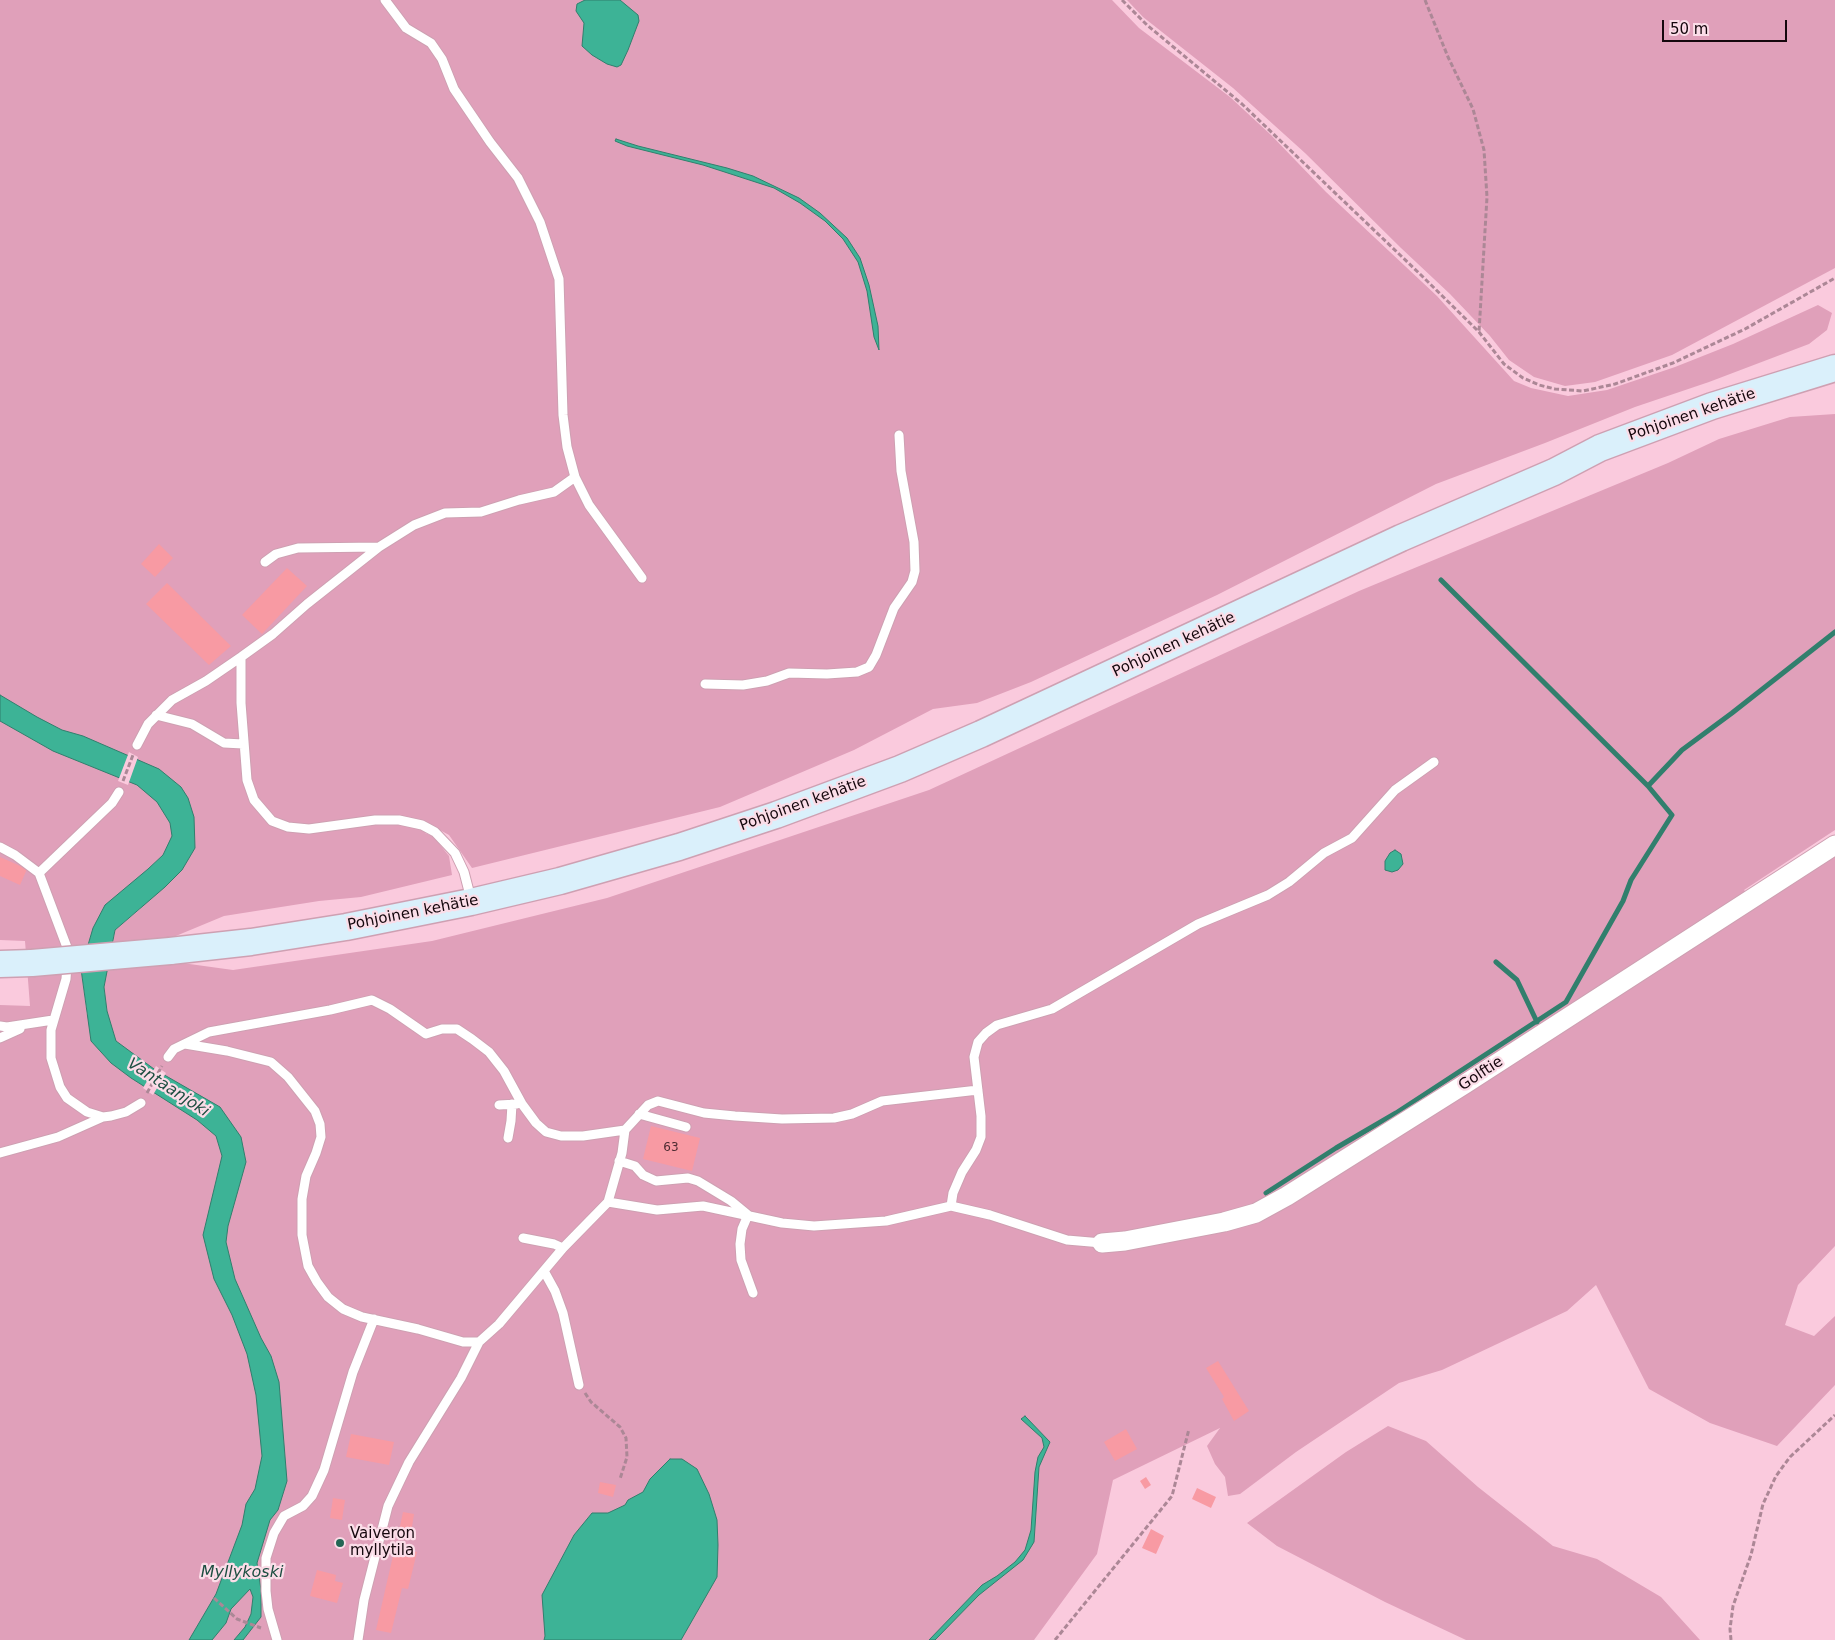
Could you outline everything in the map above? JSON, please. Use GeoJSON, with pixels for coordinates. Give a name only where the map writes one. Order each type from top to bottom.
{"type":"FeatureCollection","features":[{"type":"Feature","properties":{"kind":"main road","name":"Pohjoinen kehätie"},"geometry":{"type":"LineString","coordinates":[[0,964],[170,951],[252,942],[346,927],[471,902],[560,881],[679,847],[776,815],[900,768],[1087,685],[1402,538],[1554,472],[1600,448],[1712,406],[1835,368]]}},
{"type":"Feature","properties":{"kind":"main road","name":"Pohjoinen kehätie"},"geometry":{"type":"LineString","coordinates":[[1554,472],[1600,460],[1642,443],[1788,396],[1835,383]]}},
{"type":"Feature","properties":{"kind":"street","name":"Golftie"},"geometry":{"type":"LineString","coordinates":[[1102,1243],[1126,1241],[1224,1222],[1256,1213],[1287,1196],[1465,1084],[1835,845]]}},
{"type":"Feature","properties":{"kind":"lane"},"geometry":{"type":"LineString","coordinates":[[385,0],[406,28],[431,43],[442,59],[454,89],[490,142],[518,178],[540,222],[559,279],[563,415],[567,447],[575,477],[589,505],[642,578]]}},
{"type":"Feature","properties":{"kind":"lane"},"geometry":{"type":"LineString","coordinates":[[705,684],[743,685],[767,681],[789,673],[850,673],[870,667],[894,608],[912,582],[914,571],[915,548],[901,472],[899,435]]}},
{"type":"Feature","properties":{"kind":"lane"},"geometry":{"type":"LineString","coordinates":[[137,745],[148,724],[172,700],[206,681],[273,634],[307,604],[380,547],[414,525],[445,513],[480,512],[554,492],[575,477]]}},
{"type":"Feature","properties":{"kind":"lane"},"geometry":{"type":"LineString","coordinates":[[265,562],[276,554],[298,548],[380,547]]}},
{"type":"Feature","properties":{"kind":"lane"},"geometry":{"type":"LineString","coordinates":[[241,657],[243,744],[247,780],[254,800],[272,821],[288,827],[309,829],[376,820],[399,820],[422,825],[435,832],[455,853],[464,872],[471,902]]}},
{"type":"Feature","properties":{"kind":"lane"},"geometry":{"type":"LineString","coordinates":[[156,716],[192,724],[224,743],[243,744]]}},
{"type":"Feature","properties":{"kind":"lane"},"geometry":{"type":"LineString","coordinates":[[951,1206],[953,1193],[962,1172],[976,1150],[981,1137],[981,1116],[974,1057],[978,1042],[986,1033],[997,1025],[1052,1009],[1198,924],[1268,895],[1289,882],[1324,854],[1352,838],[1394,790],[1434,762]]}},
{"type":"Feature","properties":{"kind":"lane"},"geometry":{"type":"LineString","coordinates":[[39,873],[112,803],[119,792]]}},
{"type":"Feature","properties":{"kind":"lane"},"geometry":{"type":"LineString","coordinates":[[0,847],[15,855],[39,873],[68,950],[66,979],[51,1030],[51,1058],[60,1087],[67,1098],[78,1107],[103,1117]]}},
{"type":"Feature","properties":{"kind":"lane"},"geometry":{"type":"LineString","coordinates":[[168,1057],[174,1049],[209,1032],[330,1010],[372,1000],[390,1009],[426,1034],[442,1029],[457,1030],[472,1038],[489,1052],[504,1071],[522,1104],[536,1123],[546,1132],[561,1136],[584,1136],[625,1130]]}},
{"type":"Feature","properties":{"kind":"lane"},"geometry":{"type":"LineString","coordinates":[[0,1026],[7,1028],[53,1020]]}},
{"type":"Feature","properties":{"kind":"lane"},"geometry":{"type":"LineString","coordinates":[[0,1038],[31,1024]]}},
{"type":"Feature","properties":{"kind":"lane"},"geometry":{"type":"LineString","coordinates":[[185,1044],[227,1051],[271,1062],[288,1077],[315,1111],[320,1124],[321,1137],[306,1176],[302,1199],[302,1235],[308,1266],[328,1296],[343,1309],[362,1317],[418,1329],[463,1342],[479,1342]]}},
{"type":"Feature","properties":{"kind":"lane"},"geometry":{"type":"LineString","coordinates":[[358,1640],[364,1600],[388,1506],[410,1462],[461,1378],[479,1342],[499,1324],[563,1248],[608,1202],[625,1130],[648,1105],[658,1101],[704,1113],[735,1116],[782,1119],[834,1118],[852,1114],[882,1101],[978,1090]]}},
{"type":"Feature","properties":{"kind":"lane"},"geometry":{"type":"LineString","coordinates":[[0,1153],[58,1137],[103,1117],[126,1112],[141,1103]]}},
{"type":"Feature","properties":{"kind":"lane"},"geometry":{"type":"LineString","coordinates":[[508,1138],[512,1104]]}},
{"type":"Feature","properties":{"kind":"lane"},"geometry":{"type":"LineString","coordinates":[[499,1105],[522,1104]]}},
{"type":"Feature","properties":{"kind":"lane"},"geometry":{"type":"LineString","coordinates":[[639,1114],[686,1127]]}},
{"type":"Feature","properties":{"kind":"lane"},"geometry":{"type":"LineString","coordinates":[[619,1161],[635,1166],[649,1179],[688,1178],[698,1181],[731,1201],[748,1215]]}},
{"type":"Feature","properties":{"kind":"lane"},"geometry":{"type":"LineString","coordinates":[[608,1202],[657,1210],[703,1206],[782,1223],[814,1226],[886,1221],[951,1206],[990,1215],[1068,1240],[1102,1243]]}},
{"type":"Feature","properties":{"kind":"lane"},"geometry":{"type":"LineString","coordinates":[[748,1215],[742,1229],[740,1244],[742,1260],[753,1293]]}},
{"type":"Feature","properties":{"kind":"lane"},"geometry":{"type":"LineString","coordinates":[[523,1238],[554,1244],[563,1248]]}},
{"type":"Feature","properties":{"kind":"lane"},"geometry":{"type":"LineString","coordinates":[[544,1271],[555,1291],[563,1313],[579,1384]]}},
{"type":"Feature","properties":{"kind":"lane"},"geometry":{"type":"LineString","coordinates":[[277,1640],[268,1609],[266,1558],[274,1533],[284,1516],[303,1506],[312,1496],[324,1470],[353,1372],[374,1319]]}},
{"type":"Feature","properties":{"kind":"path"},"geometry":{"type":"LineString","coordinates":[[1122,0],[1147,25],[1242,104],[1479,332],[1504,364],[1524,378],[1539,385],[1556,389],[1583,391],[1615,384],[1673,363],[1745,329],[1835,278]]}},
{"type":"Feature","properties":{"kind":"path"},"geometry":{"type":"LineString","coordinates":[[1425,0],[1448,57],[1473,109],[1484,150],[1487,197],[1479,332]]}},
{"type":"Feature","properties":{"kind":"path"},"geometry":{"type":"LineString","coordinates":[[119,792],[137,745]]}},
{"type":"Feature","properties":{"kind":"path"},"geometry":{"type":"LineString","coordinates":[[141,1103],[168,1057]]}},
{"type":"Feature","properties":{"kind":"path"},"geometry":{"type":"LineString","coordinates":[[579,1384],[591,1402],[620,1427],[626,1438],[627,1457],[620,1479]]}},
{"type":"Feature","properties":{"kind":"path"},"geometry":{"type":"LineString","coordinates":[[1731,1640],[1733,1606],[1751,1555],[1763,1504],[1776,1476],[1790,1457],[1835,1415]]}},
{"type":"Feature","properties":{"kind":"path"},"geometry":{"type":"LineString","coordinates":[[1055,1640],[1172,1496],[1189,1429]]}},
{"type":"Feature","properties":{"kind":"path"},"geometry":{"type":"LineString","coordinates":[[214,1598],[233,1616],[265,1630]]}},
{"type":"Feature","properties":{"kind":"shaded area"},"geometry":{"type":"Polygon","coordinates":[[[0,0],[1112,0],[1139,28],[1230,97],[1271,135],[1326,192],[1437,296],[1514,381],[1531,388],[1568,396],[1607,390],[1675,367],[1733,344],[1818,305],[1832,313],[1827,330],[1809,344],[1709,382],[1635,407],[1436,484],[1217,595],[1031,682],[977,703],[933,709],[854,750],[720,807],[472,868],[449,835],[438,829],[425,833],[433,836],[449,856],[452,875],[361,897],[319,901],[224,916],[171,938],[113,944],[115,930],[140,909],[163,855],[148,869],[81,969],[87,1015],[107,1012],[104,987],[107,967],[175,962],[233,970],[432,941],[607,898],[929,790],[1359,591],[1668,463],[1719,439],[1790,417],[1835,414],[1835,830],[1744,890],[1759,906],[1804,872],[1835,854],[1835,1246],[1798,1285],[1785,1325],[1814,1336],[1835,1316],[1835,1385],[1777,1446],[1710,1423],[1649,1389],[1596,1285],[1567,1311],[1442,1370],[1399,1383],[1296,1452],[1240,1494],[1228,1496],[1225,1477],[1215,1464],[1207,1446],[1220,1428],[1113,1480],[1097,1554],[1034,1640],[0,1640],[0,1005],[30,1006],[25,941],[0,940],[0,0]]]}},
{"type":"Feature","properties":{"kind":"shaded area"},"geometry":{"type":"Polygon","coordinates":[[[1127,0],[1835,0],[1835,268],[1672,355],[1595,382],[1565,386],[1534,377],[1509,360],[1490,336],[1450,294],[1305,153],[1233,88],[1143,17],[1127,0]]]}},
{"type":"Feature","properties":{"kind":"shaded area"},"geometry":{"type":"Polygon","coordinates":[[[1388,1426],[1426,1441],[1478,1487],[1553,1546],[1597,1559],[1661,1597],[1700,1640],[1466,1640],[1385,1602],[1277,1546],[1247,1523],[1346,1452],[1388,1426]]]}},
{"type":"Feature","properties":{"kind":"water"},"geometry":{"type":"Polygon","coordinates":[[[585,0],[620,0],[638,15],[639,21],[621,65],[617,67],[607,64],[582,46],[584,23],[576,11],[577,4],[585,0]]]}},
{"type":"Feature","properties":{"kind":"water"},"geometry":{"type":"Polygon","coordinates":[[[616,139],[753,176],[799,198],[820,213],[847,238],[860,258],[869,285],[878,326],[879,350],[874,337],[867,291],[858,262],[843,239],[825,221],[800,203],[774,188],[703,165],[627,146],[615,141],[616,139]]]}},
{"type":"Feature","properties":{"kind":"water"},"geometry":{"type":"Polygon","coordinates":[[[0,695],[62,730],[83,736],[159,769],[181,787],[188,798],[194,817],[195,848],[182,870],[115,930],[104,987],[107,1011],[116,1041],[154,1069],[220,1107],[241,1137],[246,1162],[228,1226],[226,1242],[235,1279],[271,1356],[279,1382],[287,1481],[278,1510],[270,1520],[257,1563],[261,1590],[261,1617],[243,1640],[234,1640],[245,1627],[251,1614],[253,1597],[250,1589],[231,1609],[226,1623],[212,1640],[189,1640],[216,1594],[242,1525],[246,1504],[255,1489],[262,1456],[256,1395],[247,1354],[232,1315],[214,1279],[203,1235],[222,1156],[216,1136],[197,1120],[111,1063],[91,1041],[81,969],[93,928],[105,905],[163,855],[172,836],[170,823],[157,802],[137,785],[53,751],[0,721],[0,695]]]}},
{"type":"Feature","properties":{"kind":"water"},"geometry":{"type":"Polygon","coordinates":[[[1395,850],[1401,854],[1403,864],[1398,870],[1392,872],[1385,870],[1385,861],[1390,853],[1395,850]]]}},
{"type":"Feature","properties":{"kind":"water"},"geometry":{"type":"Polygon","coordinates":[[[1025,1416],[1050,1442],[1039,1467],[1034,1542],[1023,1560],[979,1595],[935,1640],[929,1640],[982,1585],[1015,1562],[1025,1550],[1031,1530],[1035,1472],[1038,1457],[1044,1447],[1042,1438],[1021,1419],[1025,1416]]]}},
{"type":"Feature","properties":{"kind":"water"},"geometry":{"type":"Polygon","coordinates":[[[670,1459],[682,1459],[697,1469],[709,1494],[717,1520],[717,1577],[681,1640],[544,1640],[542,1595],[574,1535],[592,1513],[608,1513],[625,1505],[628,1500],[643,1492],[650,1479],[670,1459]]]}},
{"type":"Feature","properties":{"kind":"pier"},"geometry":{"type":"Polygon","coordinates":[[[129,752],[138,757],[128,785],[118,781],[129,752]]]}},
{"type":"Feature","properties":{"kind":"pier"},"geometry":{"type":"Polygon","coordinates":[[[156,1066],[166,1073],[153,1095],[143,1088],[156,1066]]]}},
{"type":"Feature","properties":{"kind":"building"},"geometry":{"type":"Polygon","coordinates":[[[159,544],[173,558],[155,577],[141,564],[159,544]]]}},
{"type":"Feature","properties":{"kind":"building"},"geometry":{"type":"Polygon","coordinates":[[[287,568],[307,586],[262,634],[242,615],[287,568]]]}},
{"type":"Feature","properties":{"kind":"building"},"geometry":{"type":"Polygon","coordinates":[[[167,583],[231,646],[209,665],[146,604],[167,583]]]}},
{"type":"Feature","properties":{"kind":"building"},"geometry":{"type":"Polygon","coordinates":[[[0,857],[27,869],[20,885],[0,876],[0,857]]]}},
{"type":"Feature","properties":{"kind":"building"},"geometry":{"type":"Polygon","coordinates":[[[651,1126],[700,1138],[692,1171],[643,1159],[651,1126]]]}},
{"type":"Feature","properties":{"kind":"building"},"geometry":{"type":"Polygon","coordinates":[[[1218,1361],[1249,1411],[1234,1421],[1222,1399],[1224,1397],[1206,1368],[1218,1361]]]}},
{"type":"Feature","properties":{"kind":"building"},"geometry":{"type":"Polygon","coordinates":[[[1126,1429],[1137,1449],[1115,1461],[1104,1442],[1126,1429]]]}},
{"type":"Feature","properties":{"kind":"building"},"geometry":{"type":"Polygon","coordinates":[[[351,1434],[394,1442],[389,1465],[346,1457],[351,1434]]]}},
{"type":"Feature","properties":{"kind":"building"},"geometry":{"type":"Polygon","coordinates":[[[1146,1477],[1151,1485],[1145,1489],[1140,1481],[1146,1477]]]}},
{"type":"Feature","properties":{"kind":"building"},"geometry":{"type":"Polygon","coordinates":[[[600,1482],[616,1485],[613,1497],[598,1493],[600,1482]]]}},
{"type":"Feature","properties":{"kind":"building"},"geometry":{"type":"Polygon","coordinates":[[[1197,1488],[1216,1497],[1211,1508],[1192,1499],[1197,1488]]]}},
{"type":"Feature","properties":{"kind":"building"},"geometry":{"type":"Polygon","coordinates":[[[333,1498],[345,1500],[342,1520],[330,1518],[333,1498]]]}},
{"type":"Feature","properties":{"kind":"building"},"geometry":{"type":"Polygon","coordinates":[[[403,1512],[414,1514],[411,1533],[399,1531],[403,1512]]]}},
{"type":"Feature","properties":{"kind":"building"},"geometry":{"type":"Polygon","coordinates":[[[1151,1529],[1164,1536],[1156,1554],[1142,1548],[1151,1529]]]}},
{"type":"Feature","properties":{"kind":"building"},"geometry":{"type":"Polygon","coordinates":[[[395,1547],[417,1552],[408,1589],[402,1588],[391,1633],[376,1630],[395,1547]]]}},
{"type":"Feature","properties":{"kind":"building"},"geometry":{"type":"Polygon","coordinates":[[[317,1570],[336,1575],[335,1581],[343,1583],[337,1603],[310,1596],[317,1570]]]}},
{"type":"Feature","properties":{"kind":"waterway"},"geometry":{"type":"LineString","coordinates":[[1441,580],[1648,786]]}},
{"type":"Feature","properties":{"kind":"waterway"},"geometry":{"type":"LineString","coordinates":[[1266,1193],[1336,1148],[1396,1113],[1566,1002],[1623,901],[1631,880],[1672,815],[1648,786],[1682,750],[1835,632]]}},
{"type":"Feature","properties":{"kind":"waterway"},"geometry":{"type":"LineString","coordinates":[[1496,962],[1517,980],[1537,1022]]}},
{"type":"Feature","properties":{"kind":"place","name":"Vaiveron myllytila"},"geometry":{"type":"Point","coordinates":[340,1543]}},
{"type":"Feature","properties":{"kind":"water label","name":"Vantaanjoki"},"geometry":{"type":"Point","coordinates":[168,1088]}},
{"type":"Feature","properties":{"kind":"water label","name":"Myllykoski"},"geometry":{"type":"Point","coordinates":[242,1573]}}]}
